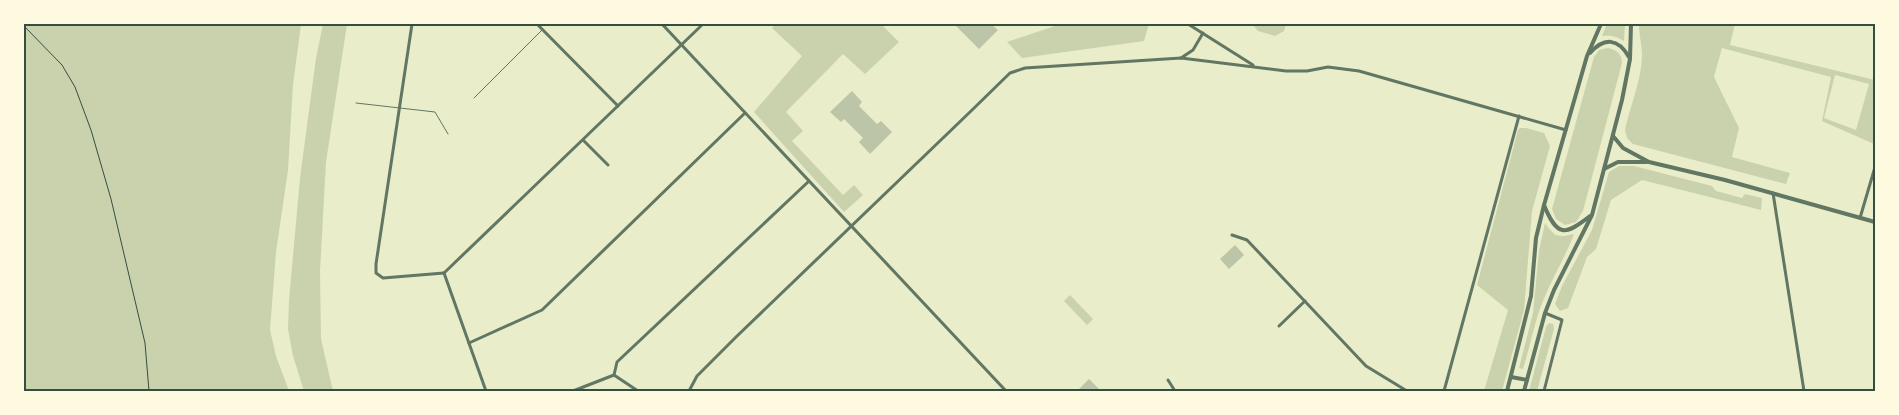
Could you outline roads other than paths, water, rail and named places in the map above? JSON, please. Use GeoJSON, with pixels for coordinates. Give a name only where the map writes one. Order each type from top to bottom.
{"type":"FeatureCollection","features":[{"type":"Feature","properties":{"kind":"street"},"geometry":{"type":"LineString","coordinates":[[412,24],[376,264],[376,272],[383,278],[444,273],[703,24]]}},
{"type":"Feature","properties":{"kind":"street"},"geometry":{"type":"LineString","coordinates":[[537,24],[618,106]]}},
{"type":"Feature","properties":{"kind":"street"},"geometry":{"type":"LineString","coordinates":[[662,24],[683,44],[808,182],[852,226],[1006,391]]}},
{"type":"Feature","properties":{"kind":"street"},"geometry":{"type":"LineString","coordinates":[[1188,24],[1255,66]]}},
{"type":"Feature","properties":{"kind":"street"},"geometry":{"type":"LineString","coordinates":[[1507,391],[1531,296],[1536,238],[1544,205],[1587,56],[1601,24]]}},
{"type":"Feature","properties":{"kind":"street"},"geometry":{"type":"LineString","coordinates":[[1524,391],[1545,313],[1554,290],[1592,215],[1613,136],[1630,59],[1631,24]]}},
{"type":"Feature","properties":{"kind":"street"},"geometry":{"type":"LineString","coordinates":[[1181,58],[1193,50],[1203,33]]}},
{"type":"Feature","properties":{"kind":"street"},"geometry":{"type":"LineString","coordinates":[[1587,56],[1599,44],[1616,42],[1624,48],[1630,59]]}},
{"type":"Feature","properties":{"kind":"street"},"geometry":{"type":"LineString","coordinates":[[689,391],[697,376],[1010,73],[1025,68],[1181,58],[1286,71],[1306,71],[1328,67],[1354,70],[1566,130]]}},
{"type":"Feature","properties":{"kind":"street"},"geometry":{"type":"LineString","coordinates":[[469,343],[542,310],[746,113]]}},
{"type":"Feature","properties":{"kind":"street"},"geometry":{"type":"LineString","coordinates":[[1444,391],[1519,116]]}},
{"type":"Feature","properties":{"kind":"street"},"geometry":{"type":"LineString","coordinates":[[1613,136],[1624,148],[1649,162]]}},
{"type":"Feature","properties":{"kind":"street"},"geometry":{"type":"LineString","coordinates":[[583,140],[608,165]]}},
{"type":"Feature","properties":{"kind":"street"},"geometry":{"type":"LineString","coordinates":[[1604,169],[1618,162],[1649,162],[1875,222]]}},
{"type":"Feature","properties":{"kind":"street"},"geometry":{"type":"LineString","coordinates":[[1860,218],[1875,167]]}},
{"type":"Feature","properties":{"kind":"street"},"geometry":{"type":"LineString","coordinates":[[614,375],[617,362],[808,182]]}},
{"type":"Feature","properties":{"kind":"street"},"geometry":{"type":"LineString","coordinates":[[1772,194],[1804,391]]}},
{"type":"Feature","properties":{"kind":"street"},"geometry":{"type":"LineString","coordinates":[[1544,205],[1553,223],[1559,229],[1575,228],[1592,215]]}},
{"type":"Feature","properties":{"kind":"street"},"geometry":{"type":"LineString","coordinates":[[1232,235],[1247,240],[1366,366],[1407,391]]}},
{"type":"Feature","properties":{"kind":"street"},"geometry":{"type":"LineString","coordinates":[[444,273],[486,391]]}},
{"type":"Feature","properties":{"kind":"street"},"geometry":{"type":"LineString","coordinates":[[1280,326],[1305,301]]}},
{"type":"Feature","properties":{"kind":"street"},"geometry":{"type":"LineString","coordinates":[[1544,391],[1562,320],[1545,313]]}},
{"type":"Feature","properties":{"kind":"street"},"geometry":{"type":"LineString","coordinates":[[574,391],[614,375]]}},
{"type":"Feature","properties":{"kind":"street"},"geometry":{"type":"LineString","coordinates":[[614,375],[638,391]]}},
{"type":"Feature","properties":{"kind":"street"},"geometry":{"type":"LineString","coordinates":[[1511,377],[1527,380]]}},
{"type":"Feature","properties":{"kind":"street"},"geometry":{"type":"LineString","coordinates":[[1168,380],[1175,391]]}},
{"type":"Feature","properties":{"kind":"lane"},"geometry":{"type":"LineString","coordinates":[[474,98],[543,30]]}},
{"type":"Feature","properties":{"kind":"lane"},"geometry":{"type":"LineString","coordinates":[[356,103],[435,112],[448,134]]}}]}
